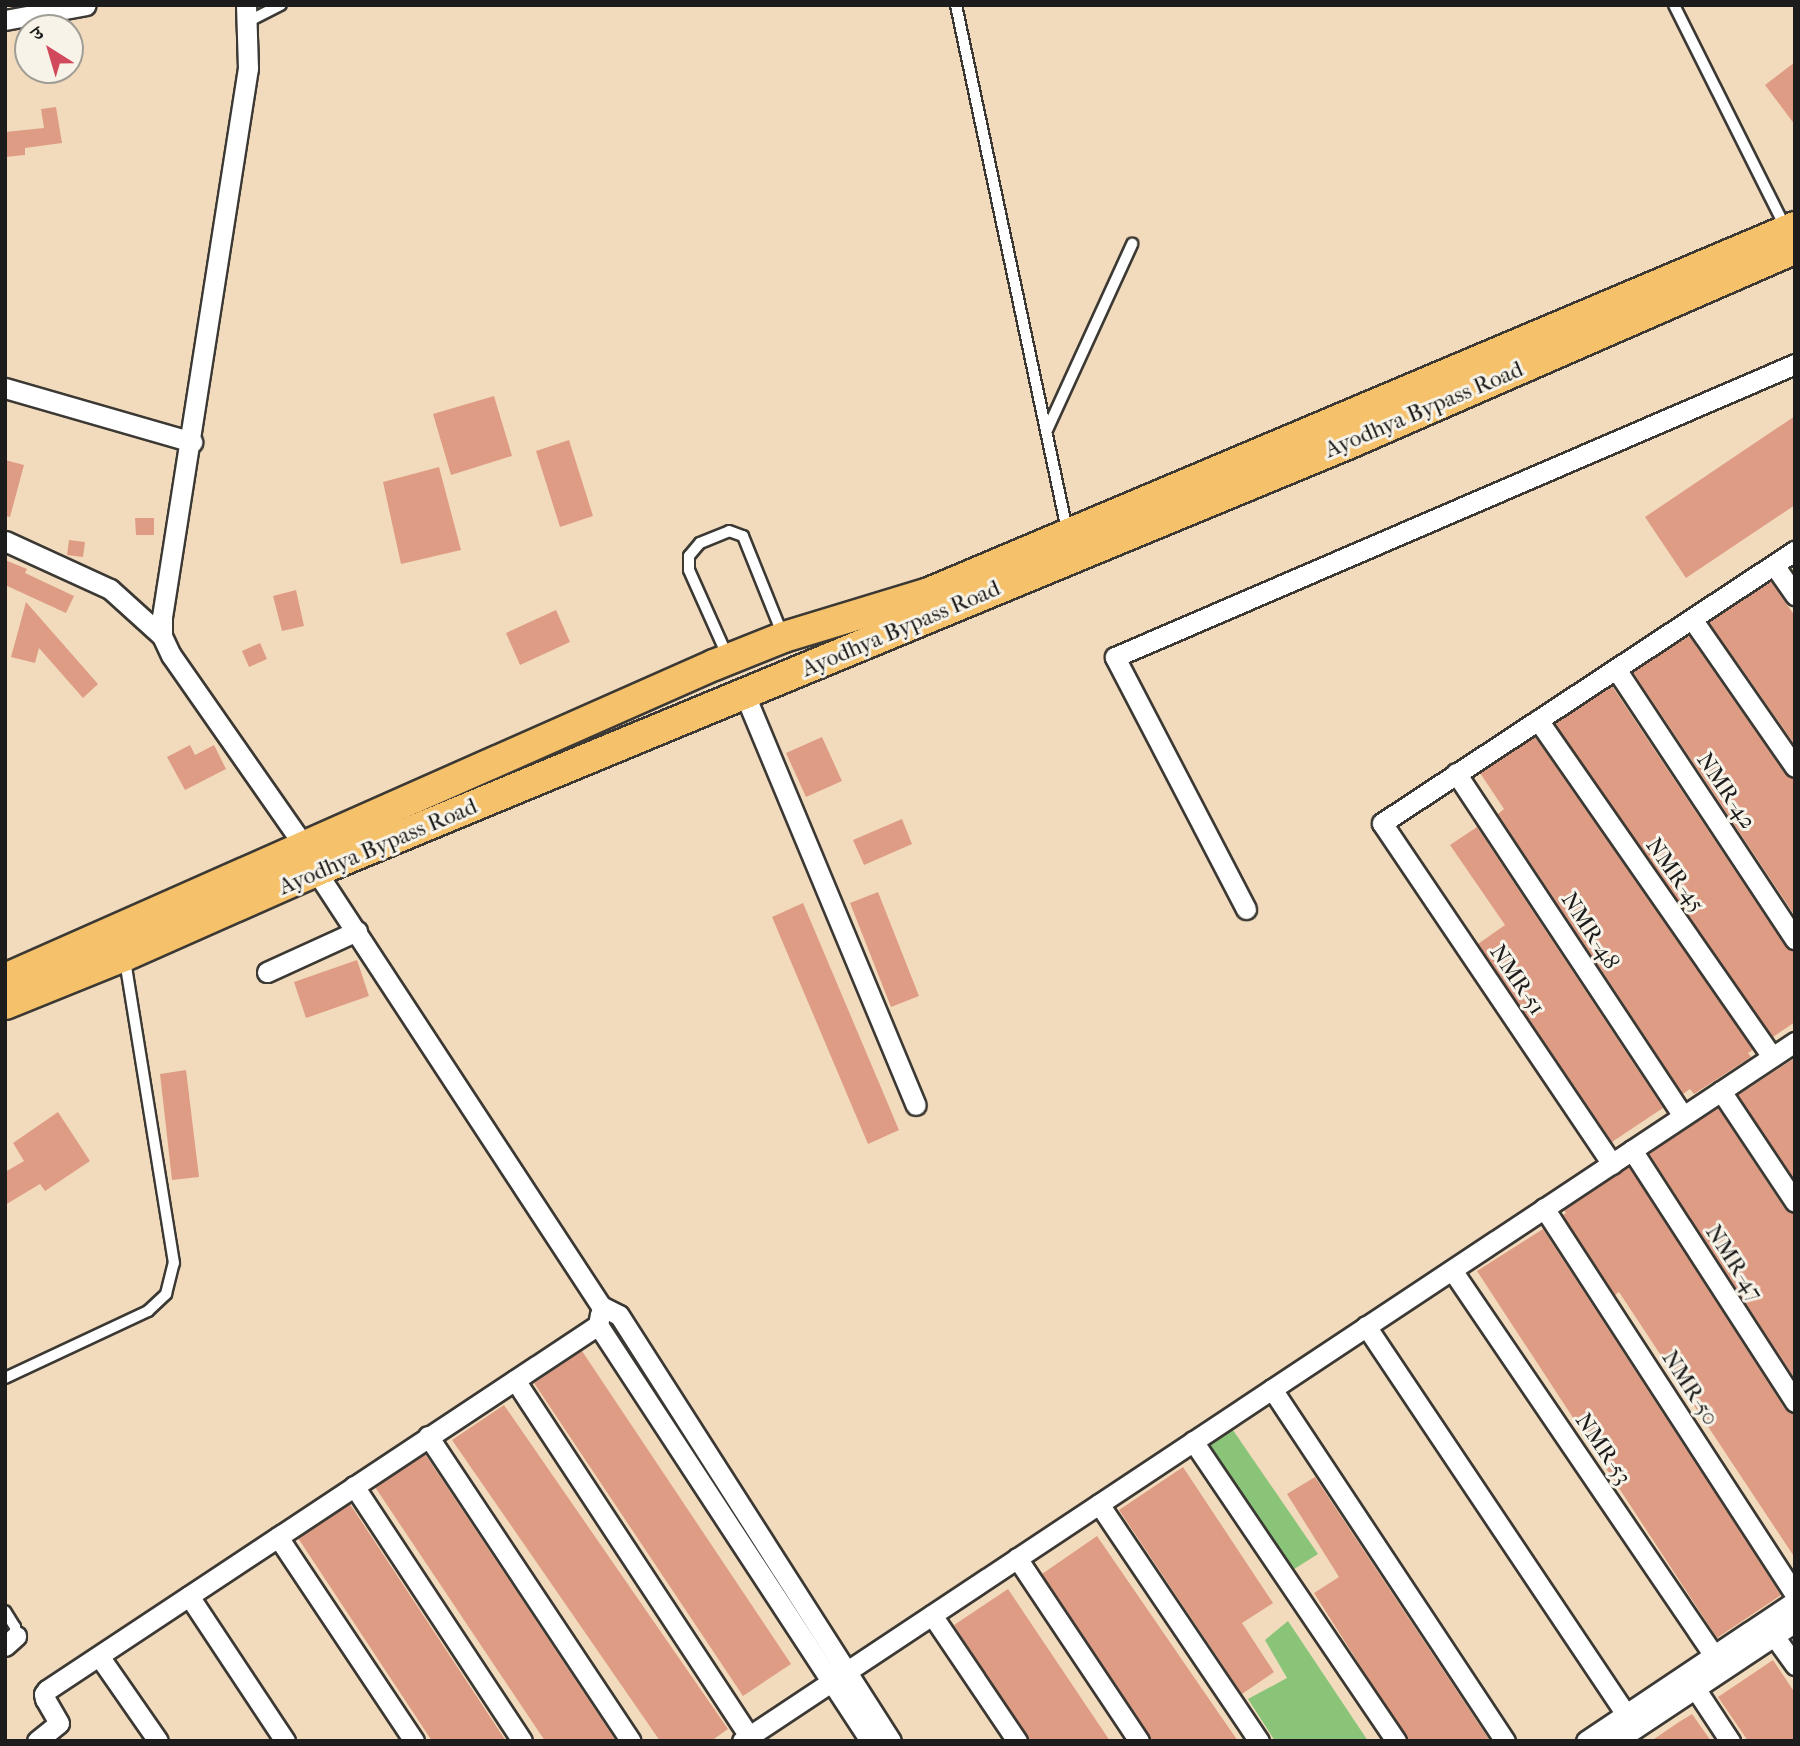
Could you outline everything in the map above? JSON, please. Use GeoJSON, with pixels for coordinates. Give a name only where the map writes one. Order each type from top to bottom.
{"type":"FeatureCollection","features":[{"type":"Feature","properties":{"kind":"main road","name":"Ayodhya Bypass Road"},"geometry":{"type":"LineString","coordinates":[[5,1004],[124,956],[310,859],[729,659],[784,637],[929,593],[1792,235]]}},
{"type":"Feature","properties":{"kind":"main road","name":"Ayodhya Bypass Road"},"geometry":{"type":"LineString","coordinates":[[5,979],[310,859],[745,695],[1365,436],[1792,235]]}},
{"type":"Feature","properties":{"kind":"main road"},"geometry":{"type":"LineString","coordinates":[[784,637],[798,672]]}},
{"type":"Feature","properties":{"kind":"main road"},"geometry":{"type":"LineString","coordinates":[[729,659],[745,695]]}},
{"type":"Feature","properties":{"kind":"street"},"geometry":{"type":"LineString","coordinates":[[5,20],[86,5]]}},
{"type":"Feature","properties":{"kind":"street"},"geometry":{"type":"LineString","coordinates":[[162,636],[162,617],[248,68],[246,14]]}},
{"type":"Feature","properties":{"kind":"street"},"geometry":{"type":"LineString","coordinates":[[1246,909],[1115,657],[1795,364]]}},
{"type":"Feature","properties":{"kind":"street"},"geometry":{"type":"LineString","coordinates":[[5,388],[191,442]]}},
{"type":"Feature","properties":{"kind":"street"},"geometry":{"type":"LineString","coordinates":[[5,541],[110,589],[162,636],[171,655],[357,931],[600,1316]]}},
{"type":"Feature","properties":{"kind":"street"},"geometry":{"type":"LineString","coordinates":[[1456,773],[1795,551]]}},
{"type":"Feature","properties":{"kind":"street"},"geometry":{"type":"LineString","coordinates":[[1774,565],[1795,595]]}},
{"type":"Feature","properties":{"kind":"street"},"geometry":{"type":"LineString","coordinates":[[1692,619],[1795,767]]}},
{"type":"Feature","properties":{"kind":"street","name":"NMR-42"},"geometry":{"type":"LineString","coordinates":[[1616,669],[1795,939]]}},
{"type":"Feature","properties":{"kind":"street"},"geometry":{"type":"LineString","coordinates":[[745,695],[916,1105]]}},
{"type":"Feature","properties":{"kind":"street","name":"NMR-45"},"geometry":{"type":"LineString","coordinates":[[1538,720],[1772,1057]]}},
{"type":"Feature","properties":{"kind":"street","name":"NMR-51"},"geometry":{"type":"LineString","coordinates":[[1456,773],[1382,823],[1612,1164]]}},
{"type":"Feature","properties":{"kind":"street","name":"NMR-48"},"geometry":{"type":"LineString","coordinates":[[1456,773],[1683,1116]]}},
{"type":"Feature","properties":{"kind":"street"},"geometry":{"type":"LineString","coordinates":[[267,972],[357,931]]}},
{"type":"Feature","properties":{"kind":"street"},"geometry":{"type":"LineString","coordinates":[[515,1380],[748,1739],[1795,1042]]}},
{"type":"Feature","properties":{"kind":"street"},"geometry":{"type":"LineString","coordinates":[[1721,1091],[1795,1202]]}},
{"type":"Feature","properties":{"kind":"street","name":"NMR-47"},"geometry":{"type":"LineString","coordinates":[[1632,1150],[1795,1402]]}},
{"type":"Feature","properties":{"kind":"street","name":"NMR-50"},"geometry":{"type":"LineString","coordinates":[[1544,1208],[1795,1594]]}},
{"type":"Feature","properties":{"kind":"street","name":"NMR-53"},"geometry":{"type":"LineString","coordinates":[[1451,1270],[1714,1655]]}},
{"type":"Feature","properties":{"kind":"street"},"geometry":{"type":"LineString","coordinates":[[37,1741],[59,1723],[44,1694],[515,1380],[600,1316],[619,1315],[840,1677],[870,1741]]}},
{"type":"Feature","properties":{"kind":"street"},"geometry":{"type":"LineString","coordinates":[[1366,1326],[1626,1714]]}},
{"type":"Feature","properties":{"kind":"street"},"geometry":{"type":"LineString","coordinates":[[1272,1390],[1505,1741]]}},
{"type":"Feature","properties":{"kind":"street"},"geometry":{"type":"LineString","coordinates":[[428,1436],[631,1741]]}},
{"type":"Feature","properties":{"kind":"street"},"geometry":{"type":"LineString","coordinates":[[1194,1441],[1396,1741]]}},
{"type":"Feature","properties":{"kind":"street"},"geometry":{"type":"LineString","coordinates":[[354,1486],[522,1741]]}},
{"type":"Feature","properties":{"kind":"street"},"geometry":{"type":"LineString","coordinates":[[1099,1504],[1259,1741]]}},
{"type":"Feature","properties":{"kind":"street"},"geometry":{"type":"LineString","coordinates":[[278,1537],[414,1741]]}},
{"type":"Feature","properties":{"kind":"street"},"geometry":{"type":"LineString","coordinates":[[1017,1558],[1139,1741]]}},
{"type":"Feature","properties":{"kind":"street"},"geometry":{"type":"LineString","coordinates":[[189,1596],[285,1741]]}},
{"type":"Feature","properties":{"kind":"street"},"geometry":{"type":"LineString","coordinates":[[1613,1736],[1626,1714],[1795,1601]]}},
{"type":"Feature","properties":{"kind":"street"},"geometry":{"type":"LineString","coordinates":[[932,1615],[1017,1741]]}},
{"type":"Feature","properties":{"kind":"street"},"geometry":{"type":"LineString","coordinates":[[1586,1741],[1613,1736],[1695,1688],[1795,1622]]}},
{"type":"Feature","properties":{"kind":"street"},"geometry":{"type":"LineString","coordinates":[[1774,1636],[1795,1665]]}},
{"type":"Feature","properties":{"kind":"street"},"geometry":{"type":"LineString","coordinates":[[99,1656],[158,1741]]}},
{"type":"Feature","properties":{"kind":"street"},"geometry":{"type":"LineString","coordinates":[[840,1677],[891,1741]]}},
{"type":"Feature","properties":{"kind":"street"},"geometry":{"type":"LineString","coordinates":[[1695,1688],[1730,1741]]}},
{"type":"Feature","properties":{"kind":"lane"},"geometry":{"type":"LineString","coordinates":[[246,14],[281,5]]}},
{"type":"Feature","properties":{"kind":"lane"},"geometry":{"type":"LineString","coordinates":[[956,5],[1068,534]]}},
{"type":"Feature","properties":{"kind":"lane"},"geometry":{"type":"LineString","coordinates":[[1674,5],[1792,235]]}},
{"type":"Feature","properties":{"kind":"lane"},"geometry":{"type":"LineString","coordinates":[[1046,430],[1132,244]]}},
{"type":"Feature","properties":{"kind":"lane"},"geometry":{"type":"LineString","coordinates":[[729,659],[688,563],[694,548],[700,543],[729,531],[737,532],[747,542],[784,637]]}},
{"type":"Feature","properties":{"kind":"lane"},"geometry":{"type":"LineString","coordinates":[[5,1378],[148,1311],[166,1294],[174,1263],[124,956]]}},
{"type":"Feature","properties":{"kind":"lane"},"geometry":{"type":"LineString","coordinates":[[5,1611],[15,1627],[10,1641]]}},
{"type":"Feature","properties":{"kind":"green space"},"geometry":{"type":"Polygon","coordinates":[[[1226,1420],[1318,1554],[1280,1578],[1193,1441],[1226,1420]]]}},
{"type":"Feature","properties":{"kind":"green space"},"geometry":{"type":"Polygon","coordinates":[[[1288,1621],[1368,1741],[1275,1741],[1248,1699],[1287,1678],[1265,1640],[1288,1621]]]}},
{"type":"Feature","properties":{"kind":"building"},"geometry":{"type":"Polygon","coordinates":[[[1795,62],[1795,125],[1765,85],[1795,62]]]}},
{"type":"Feature","properties":{"kind":"building"},"geometry":{"type":"Polygon","coordinates":[[[56,107],[62,143],[25,148],[25,155],[5,157],[5,132],[44,128],[41,109],[56,107]]]}},
{"type":"Feature","properties":{"kind":"building"},"geometry":{"type":"Polygon","coordinates":[[[494,396],[512,456],[451,475],[433,414],[494,396]]]}},
{"type":"Feature","properties":{"kind":"building"},"geometry":{"type":"Polygon","coordinates":[[[1795,416],[1795,505],[1686,578],[1645,517],[1795,416]]]}},
{"type":"Feature","properties":{"kind":"building"},"geometry":{"type":"Polygon","coordinates":[[[569,440],[593,516],[560,527],[536,451],[569,440]]]}},
{"type":"Feature","properties":{"kind":"building"},"geometry":{"type":"Polygon","coordinates":[[[5,460],[24,465],[10,517],[5,516],[5,460]]]}},
{"type":"Feature","properties":{"kind":"building"},"geometry":{"type":"Polygon","coordinates":[[[439,467],[461,550],[401,564],[383,482],[439,467]]]}},
{"type":"Feature","properties":{"kind":"building"},"geometry":{"type":"Polygon","coordinates":[[[135,518],[154,518],[154,535],[136,535],[135,518]]]}},
{"type":"Feature","properties":{"kind":"building"},"geometry":{"type":"Polygon","coordinates":[[[69,540],[85,542],[83,557],[67,555],[69,540]]]}},
{"type":"Feature","properties":{"kind":"building"},"geometry":{"type":"Polygon","coordinates":[[[5,560],[27,569],[25,573],[74,596],[66,613],[5,585],[5,560]]]}},
{"type":"Feature","properties":{"kind":"building"},"geometry":{"type":"Polygon","coordinates":[[[1771,582],[1795,616],[1795,745],[1709,622],[1771,582]]]}},
{"type":"Feature","properties":{"kind":"building"},"geometry":{"type":"Polygon","coordinates":[[[296,590],[304,626],[282,631],[273,596],[296,590]]]}},
{"type":"Feature","properties":{"kind":"building"},"geometry":{"type":"Polygon","coordinates":[[[26,602],[98,684],[83,698],[39,648],[35,663],[11,657],[26,602]]]}},
{"type":"Feature","properties":{"kind":"building"},"geometry":{"type":"Polygon","coordinates":[[[556,610],[570,642],[520,665],[506,633],[556,610]]]}},
{"type":"Feature","properties":{"kind":"building"},"geometry":{"type":"Polygon","coordinates":[[[1689,636],[1785,774],[1795,779],[1795,916],[1633,672],[1689,636]]]}},
{"type":"Feature","properties":{"kind":"building"},"geometry":{"type":"Polygon","coordinates":[[[260,643],[267,659],[249,667],[242,651],[260,643]]]}},
{"type":"Feature","properties":{"kind":"building"},"geometry":{"type":"Polygon","coordinates":[[[1612,686],[1785,946],[1795,951],[1795,1022],[1773,1037],[1555,724],[1612,686]]]}},
{"type":"Feature","properties":{"kind":"building"},"geometry":{"type":"Polygon","coordinates":[[[822,737],[842,781],[806,797],[786,753],[822,737]]]}},
{"type":"Feature","properties":{"kind":"building"},"geometry":{"type":"Polygon","coordinates":[[[1535,737],[1753,1050],[1748,1053],[1751,1057],[1694,1094],[1690,1089],[1683,1094],[1498,814],[1504,809],[1480,773],[1535,737]]]}},
{"type":"Feature","properties":{"kind":"building"},"geometry":{"type":"Polygon","coordinates":[[[190,745],[195,755],[214,745],[226,769],[185,790],[167,757],[190,745]]]}},
{"type":"Feature","properties":{"kind":"building"},"geometry":{"type":"Polygon","coordinates":[[[902,819],[912,844],[864,865],[853,840],[902,819]]]}},
{"type":"Feature","properties":{"kind":"building"},"geometry":{"type":"Polygon","coordinates":[[[1477,827],[1663,1108],[1612,1142],[1478,944],[1505,925],[1450,845],[1477,827]]]}},
{"type":"Feature","properties":{"kind":"building"},"geometry":{"type":"Polygon","coordinates":[[[878,892],[919,996],[891,1007],[850,903],[878,892]]]}},
{"type":"Feature","properties":{"kind":"building"},"geometry":{"type":"Polygon","coordinates":[[[803,903],[899,1130],[868,1144],[772,917],[803,903]]]}},
{"type":"Feature","properties":{"kind":"building"},"geometry":{"type":"Polygon","coordinates":[[[357,960],[369,996],[306,1018],[294,982],[357,960]]]}},
{"type":"Feature","properties":{"kind":"building"},"geometry":{"type":"Polygon","coordinates":[[[1795,1058],[1795,1180],[1738,1095],[1795,1058]]]}},
{"type":"Feature","properties":{"kind":"building"},"geometry":{"type":"Polygon","coordinates":[[[186,1070],[199,1177],[172,1180],[160,1074],[186,1070]]]}},
{"type":"Feature","properties":{"kind":"building"},"geometry":{"type":"Polygon","coordinates":[[[1718,1108],[1785,1209],[1795,1214],[1795,1379],[1649,1154],[1718,1108]]]}},
{"type":"Feature","properties":{"kind":"building"},"geometry":{"type":"Polygon","coordinates":[[[58,1112],[90,1161],[45,1191],[40,1184],[5,1205],[5,1172],[24,1161],[13,1143],[58,1112]]]}},
{"type":"Feature","properties":{"kind":"building"},"geometry":{"type":"Polygon","coordinates":[[[1629,1167],[1785,1409],[1795,1414],[1795,1558],[1619,1292],[1615,1295],[1563,1215],[1566,1213],[1564,1210],[1629,1167]]]}},
{"type":"Feature","properties":{"kind":"building"},"geometry":{"type":"Polygon","coordinates":[[[1543,1229],[1781,1595],[1717,1638],[1477,1271],[1543,1229]]]}},
{"type":"Feature","properties":{"kind":"building"},"geometry":{"type":"Polygon","coordinates":[[[582,1351],[791,1664],[743,1696],[534,1383],[582,1351]]]}},
{"type":"Feature","properties":{"kind":"building"},"geometry":{"type":"Polygon","coordinates":[[[504,1405],[728,1729],[711,1741],[660,1741],[452,1440],[504,1405]]]}},
{"type":"Feature","properties":{"kind":"building"},"geometry":{"type":"Polygon","coordinates":[[[425,1454],[616,1741],[545,1741],[375,1487],[425,1454]]]}},
{"type":"Feature","properties":{"kind":"building"},"geometry":{"type":"Polygon","coordinates":[[[1183,1467],[1273,1603],[1242,1623],[1274,1672],[1242,1694],[1119,1510],[1183,1467]]]}},
{"type":"Feature","properties":{"kind":"building"},"geometry":{"type":"Polygon","coordinates":[[[1315,1477],[1490,1741],[1408,1741],[1314,1593],[1339,1577],[1287,1494],[1315,1477]]]}},
{"type":"Feature","properties":{"kind":"building"},"geometry":{"type":"Polygon","coordinates":[[[350,1504],[506,1741],[432,1741],[298,1538],[350,1504]]]}},
{"type":"Feature","properties":{"kind":"building"},"geometry":{"type":"Polygon","coordinates":[[[1097,1536],[1238,1741],[1151,1740],[1042,1574],[1097,1536]]]}},
{"type":"Feature","properties":{"kind":"building"},"geometry":{"type":"Polygon","coordinates":[[[1008,1589],[1110,1741],[1029,1741],[954,1625],[1008,1589]]]}},
{"type":"Feature","properties":{"kind":"building"},"geometry":{"type":"Polygon","coordinates":[[[1773,1660],[1795,1693],[1795,1741],[1748,1741],[1718,1697],[1773,1660]]]}},
{"type":"Feature","properties":{"kind":"building"},"geometry":{"type":"Polygon","coordinates":[[[1692,1714],[1711,1741],[1651,1741],[1679,1722],[1692,1714]]]}}]}
